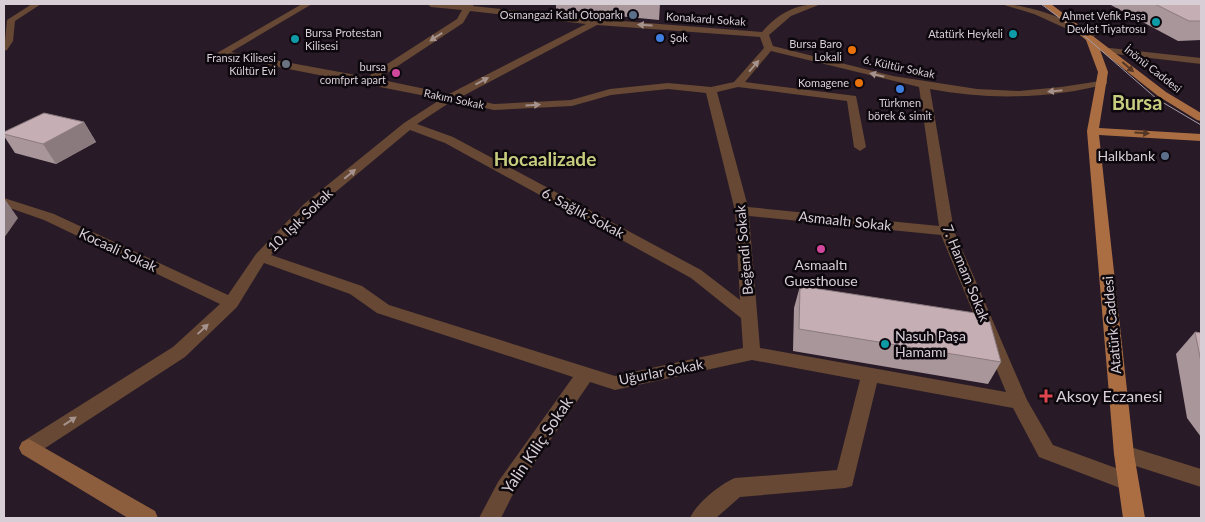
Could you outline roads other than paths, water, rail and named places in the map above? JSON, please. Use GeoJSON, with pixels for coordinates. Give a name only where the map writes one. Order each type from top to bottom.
{"type":"FeatureCollection","features":[{"type":"Feature","properties":{"kind":"main road","name":"Atatürk Caddesi"},"geometry":{"type":"LineString","coordinates":[[1046,4],[1090,37],[1102,65],[1103,82],[1093,131],[1124,454],[1134,518]]}},
{"type":"Feature","properties":{"kind":"main road","name":"İnönü Caddesi"},"geometry":{"type":"LineString","coordinates":[[1090,37],[1162,94],[1201,118]]}},
{"type":"Feature","properties":{"kind":"main road"},"geometry":{"type":"LineString","coordinates":[[1093,131],[1201,137]]}},
{"type":"Feature","properties":{"kind":"main road"},"geometry":{"type":"LineString","coordinates":[[29,448],[148,518]]}},
{"type":"Feature","properties":{"kind":"street"},"geometry":{"type":"LineString","coordinates":[[4,48],[8,41],[8,21],[37,4]]}},
{"type":"Feature","properties":{"kind":"street","name":"Rakım Sokak"},"geometry":{"type":"LineString","coordinates":[[308,4],[222,53],[369,80],[494,107],[572,103],[610,92],[668,86],[711,90],[738,84],[852,98],[860,146]]}},
{"type":"Feature","properties":{"kind":"street","name":"Konakardı Sokak"},"geometry":{"type":"LineString","coordinates":[[431,4],[469,6],[596,22],[764,35]]}},
{"type":"Feature","properties":{"kind":"street"},"geometry":{"type":"LineString","coordinates":[[738,84],[769,48],[764,35],[775,22],[790,7],[817,4]]}},
{"type":"Feature","properties":{"kind":"street"},"geometry":{"type":"LineString","coordinates":[[1005,4],[1038,12],[1090,37]]}},
{"type":"Feature","properties":{"kind":"street"},"geometry":{"type":"LineString","coordinates":[[369,80],[460,21],[469,6]]}},
{"type":"Feature","properties":{"kind":"street","name":"10. Işık Sokak"},"geometry":{"type":"LineString","coordinates":[[29,448],[179,352],[231,303],[261,256],[309,207],[408,125],[450,98],[596,22]]}},
{"type":"Feature","properties":{"kind":"street","name":"6. Kültür Sokak"},"geometry":{"type":"LineString","coordinates":[[769,48],[924,86],[1018,94],[1079,88],[1103,82]]}},
{"type":"Feature","properties":{"kind":"street"},"geometry":{"type":"LineString","coordinates":[[1110,51],[1201,61]]}},
{"type":"Feature","properties":{"kind":"street","name":"7. Hamam Sokak"},"geometry":{"type":"LineString","coordinates":[[924,86],[947,231],[1019,402],[1046,451],[1128,482]]}},
{"type":"Feature","properties":{"kind":"street","name":"Beğendi Sokak"},"geometry":{"type":"LineString","coordinates":[[711,90],[742,211],[752,354]]}},
{"type":"Feature","properties":{"kind":"street","name":"6. Sağlık Sokak"},"geometry":{"type":"LineString","coordinates":[[408,125],[449,140],[696,274],[750,315]]}},
{"type":"Feature","properties":{"kind":"street","name":"Kocaali Sokak"},"geometry":{"type":"LineString","coordinates":[[4,202],[48,217],[231,303]]}},
{"type":"Feature","properties":{"kind":"street","name":"Asmaaltı Sokak"},"geometry":{"type":"LineString","coordinates":[[742,211],[947,231]]}},
{"type":"Feature","properties":{"kind":"street","name":"Uğurlar Sokak"},"geometry":{"type":"LineString","coordinates":[[261,256],[356,290],[384,309],[615,383],[752,354],[1019,402]]}},
{"type":"Feature","properties":{"kind":"street","name":"Yalin Kiliç Sokak"},"geometry":{"type":"LineString","coordinates":[[490,518],[505,490],[586,374]]}},
{"type":"Feature","properties":{"kind":"street"},"geometry":{"type":"LineString","coordinates":[[701,518],[735,488],[845,479],[870,376]]}},
{"type":"Feature","properties":{"kind":"street"},"geometry":{"type":"LineString","coordinates":[[1124,454],[1201,478]]}},
{"type":"Feature","properties":{"kind":"tram line"},"geometry":{"type":"LineString","coordinates":[[1041,4],[1088,39],[1157,99],[1201,125]]}},
{"type":"Feature","properties":{"kind":"place","name":"Osmangazi Katlı Otoparkı"},"geometry":{"type":"Point","coordinates":[633,15]}},
{"type":"Feature","properties":{"kind":"place","name":"Ahmet Vefik Paşa Devlet Tiyatrosu"},"geometry":{"type":"Point","coordinates":[1156,22]}},
{"type":"Feature","properties":{"kind":"place","name":"Atatürk Heykeli"},"geometry":{"type":"Point","coordinates":[1013,34]}},
{"type":"Feature","properties":{"kind":"place","name":"Şok"},"geometry":{"type":"Point","coordinates":[660,38]}},
{"type":"Feature","properties":{"kind":"place","name":"Bursa Protestan Kilisesi"},"geometry":{"type":"Point","coordinates":[295,39]}},
{"type":"Feature","properties":{"kind":"place","name":"Bursa Baro Lokali"},"geometry":{"type":"Point","coordinates":[852,50]}},
{"type":"Feature","properties":{"kind":"place","name":"Fransız Kilisesi Kültür Evi"},"geometry":{"type":"Point","coordinates":[286,64]}},
{"type":"Feature","properties":{"kind":"place","name":"bursa comfprt apart"},"geometry":{"type":"Point","coordinates":[396,73]}},
{"type":"Feature","properties":{"kind":"place","name":"Komagene"},"geometry":{"type":"Point","coordinates":[859,83]}},
{"type":"Feature","properties":{"kind":"place","name":"Türkmen börek & simit"},"geometry":{"type":"Point","coordinates":[900,89]}},
{"type":"Feature","properties":{"kind":"place","name":"Halkbank"},"geometry":{"type":"Point","coordinates":[1165,156]}},
{"type":"Feature","properties":{"kind":"place","name":"Asmaaltı Guesthouse"},"geometry":{"type":"Point","coordinates":[821,249]}},
{"type":"Feature","properties":{"kind":"place","name":"Nasuh Paşa Hamamı"},"geometry":{"type":"Point","coordinates":[885,344]}},
{"type":"Feature","properties":{"kind":"place","name":"Aksoy Eczanesi"},"geometry":{"type":"Point","coordinates":[1046,396]}},
{"type":"Feature","properties":{"kind":"district","name":"Bursa"},"geometry":{"type":"Point","coordinates":[1137,103]}},
{"type":"Feature","properties":{"kind":"district","name":"Hocaalizade"},"geometry":{"type":"Point","coordinates":[545,159]}}]}
